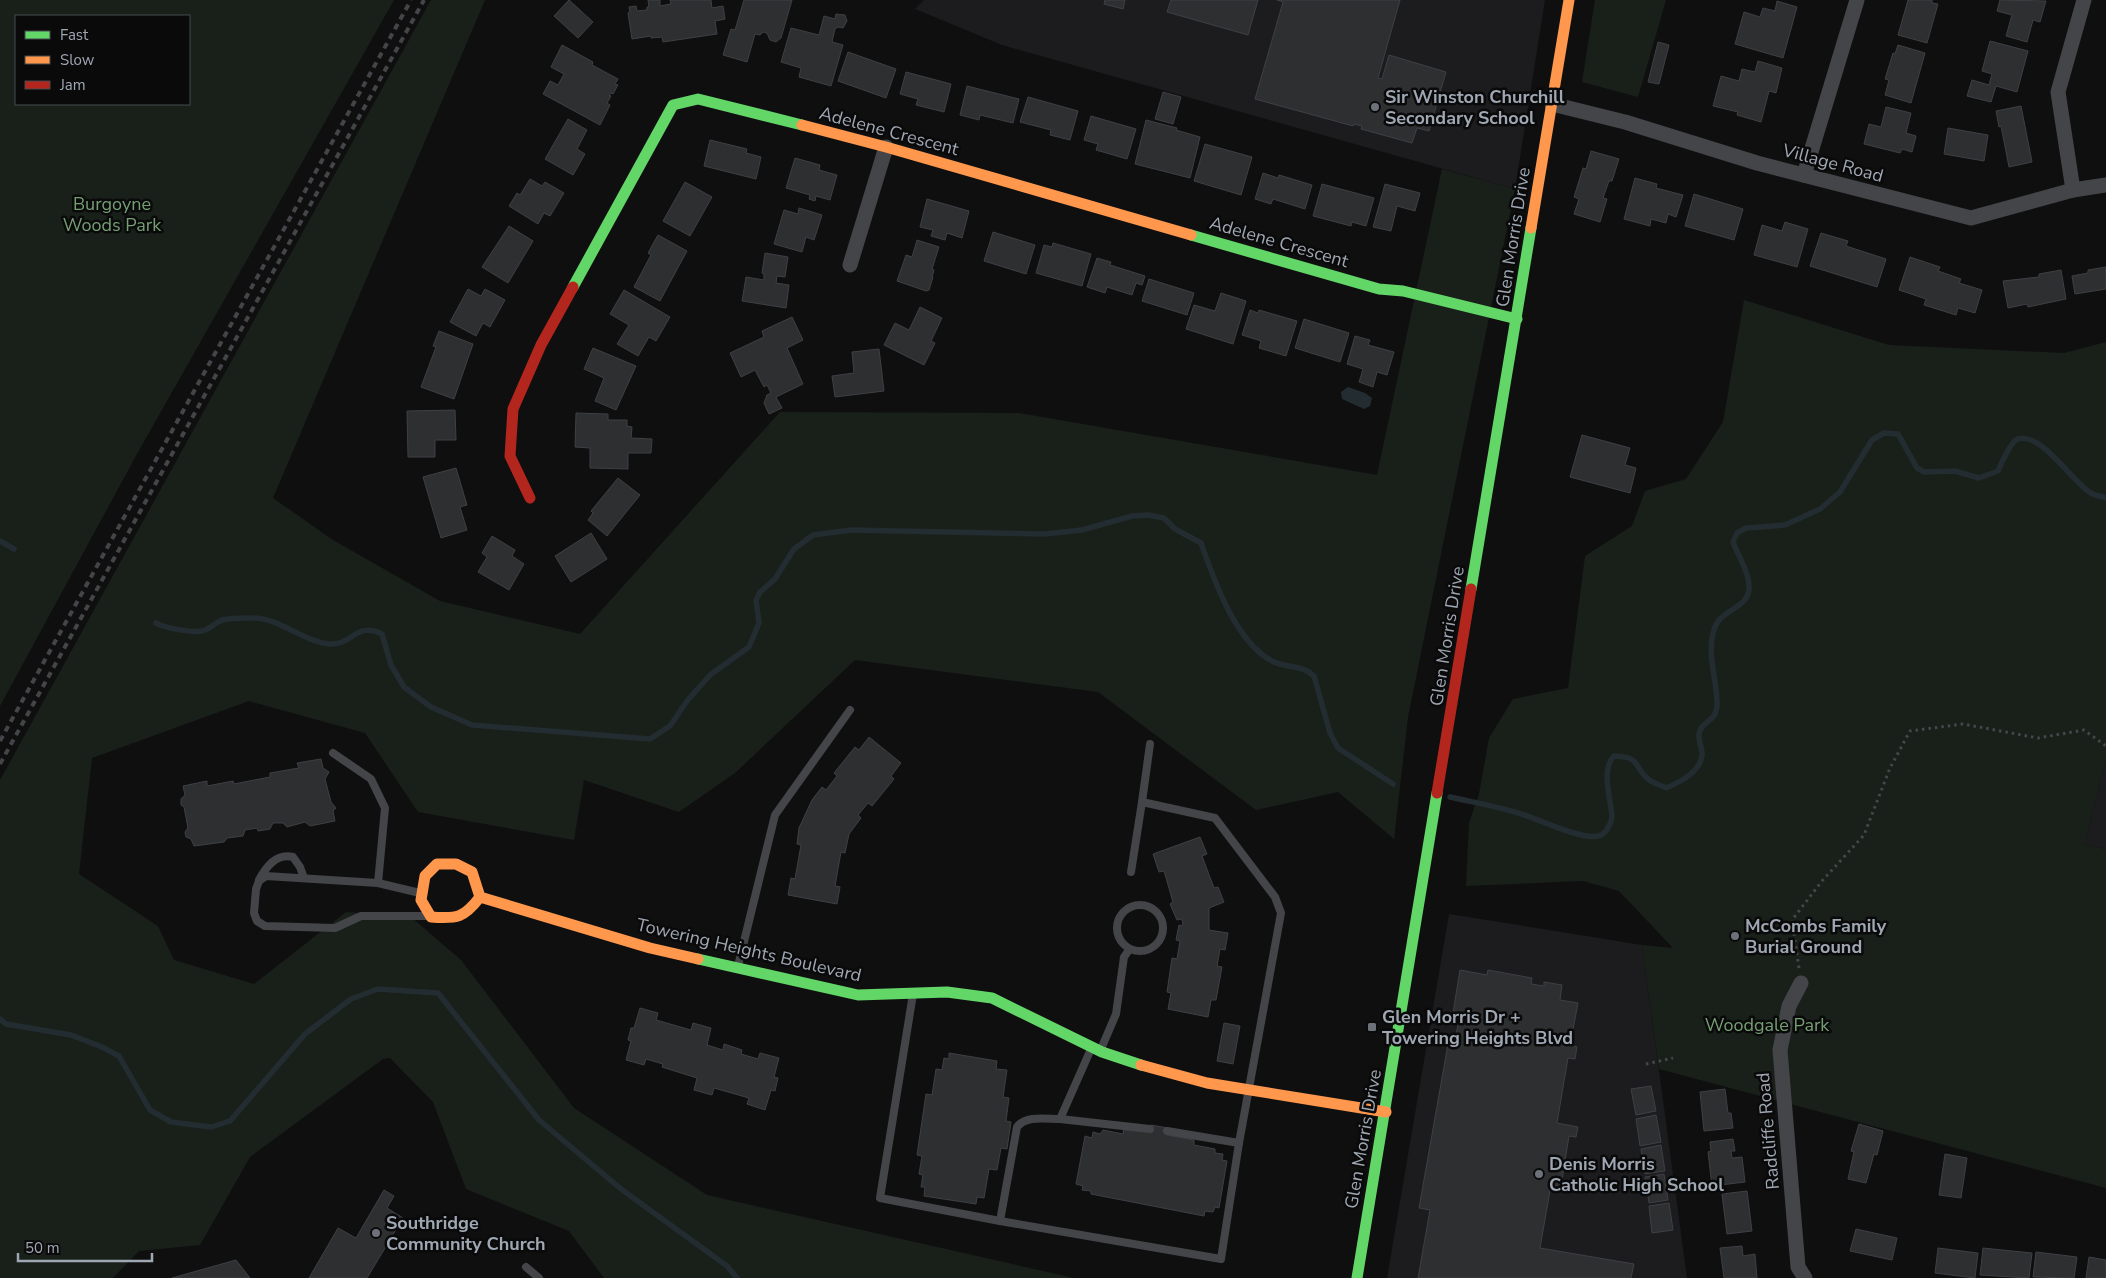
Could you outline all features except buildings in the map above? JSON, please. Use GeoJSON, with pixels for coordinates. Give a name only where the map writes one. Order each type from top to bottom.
{"type":"FeatureCollection","features":[{"type":"Feature","properties":{"kind":"street","name":"Glen Morris Drive"},"geometry":{"type":"LineString","coordinates":[[1357,1278],[1569,0]]}},
{"type":"Feature","properties":{"kind":"street"},"geometry":{"type":"LineString","coordinates":[[1804,175],[1857,0]]}},
{"type":"Feature","properties":{"kind":"street"},"geometry":{"type":"LineString","coordinates":[[2073,190],[2058,92],[2084,0]]}},
{"type":"Feature","properties":{"kind":"street","name":"Adelene Crescent"},"geometry":{"type":"LineString","coordinates":[[530,498],[510,456],[514,409],[541,345],[673,106],[698,100],[717,103],[886,147],[1379,289],[1403,292],[1517,319]]}},
{"type":"Feature","properties":{"kind":"street","name":"Village Road"},"geometry":{"type":"LineString","coordinates":[[1552,104],[1624,122],[1748,160],[1971,218],[2073,190],[2106,184]]}},
{"type":"Feature","properties":{"kind":"street"},"geometry":{"type":"LineString","coordinates":[[850,265],[886,147]]}},
{"type":"Feature","properties":{"kind":"street"},"geometry":{"type":"LineString","coordinates":[[437,864],[456,864],[472,872],[480,897],[467,913],[456,919],[431,916],[421,900],[422,893],[425,876],[437,864]]}},
{"type":"Feature","properties":{"kind":"street","name":"Towering Heights Boulevard"},"geometry":{"type":"LineString","coordinates":[[480,897],[650,948],[858,995],[947,992],[992,998],[1096,1049],[1148,1067],[1206,1083],[1386,1112]]}},
{"type":"Feature","properties":{"kind":"street","name":"Radcliffe Road"},"geometry":{"type":"LineString","coordinates":[[1801,984],[1789,1006],[1780,1050],[1798,1267],[1805,1278]]}},
{"type":"Feature","properties":{"kind":"lane"},"geometry":{"type":"LineString","coordinates":[[738,968],[775,815],[850,710]]}},
{"type":"Feature","properties":{"kind":"lane"},"geometry":{"type":"LineString","coordinates":[[1131,872],[1150,744]]}},
{"type":"Feature","properties":{"kind":"lane"},"geometry":{"type":"LineString","coordinates":[[333,753],[371,779],[385,808],[378,883]]}},
{"type":"Feature","properties":{"kind":"lane"},"geometry":{"type":"LineString","coordinates":[[913,992],[880,1198],[1000,1221],[1221,1259],[1248,1089],[1281,913],[1275,897],[1215,818],[1142,802]]}},
{"type":"Feature","properties":{"kind":"lane"},"geometry":{"type":"LineString","coordinates":[[304,878],[300,867],[293,857],[285,855],[276,859],[264,871],[256,889],[254,914],[257,921],[265,926],[335,928],[361,916],[431,916]]}},
{"type":"Feature","properties":{"kind":"lane"},"geometry":{"type":"LineString","coordinates":[[259,881],[266,876],[378,883],[422,893]]}},
{"type":"Feature","properties":{"kind":"lane"},"geometry":{"type":"LineString","coordinates":[[1136,905],[1151,908],[1157,912],[1164,926],[1159,941],[1154,947],[1146,951],[1129,950],[1119,939],[1116,924],[1119,917],[1130,907],[1136,905]]}},
{"type":"Feature","properties":{"kind":"lane"},"geometry":{"type":"LineString","coordinates":[[1060,1119],[1116,1014],[1124,957],[1129,950]]}},
{"type":"Feature","properties":{"kind":"lane"},"geometry":{"type":"LineString","coordinates":[[1000,1221],[1017,1127],[1021,1121],[1027,1119],[1060,1119],[1150,1129]]}},
{"type":"Feature","properties":{"kind":"lane"},"geometry":{"type":"LineString","coordinates":[[1167,1131],[1239,1143]]}},
{"type":"Feature","properties":{"kind":"lane"},"geometry":{"type":"LineString","coordinates":[[526,1267],[539,1278]]}},
{"type":"Feature","properties":{"kind":"path"},"geometry":{"type":"LineString","coordinates":[[1801,984],[1792,920],[1822,881],[1864,835],[1890,768],[1910,731],[1963,724],[2038,738],[2084,730],[2106,746]]}},
{"type":"Feature","properties":{"kind":"path"},"geometry":{"type":"LineString","coordinates":[[1646,1064],[1673,1058]]}},
{"type":"Feature","properties":{"kind":"shaded area","name":"Sir Winston Churchill Secondary School"},"geometry":{"type":"Polygon","coordinates":[[[924,0],[1545,0],[1515,189],[1002,45],[915,9],[924,0]]]}},
{"type":"Feature","properties":{"kind":"shaded area"},"geometry":{"type":"Polygon","coordinates":[[[1348,387],[1365,393],[1372,398],[1370,406],[1364,409],[1342,399],[1341,392],[1348,387]]]}},
{"type":"Feature","properties":{"kind":"shaded area"},"geometry":{"type":"Polygon","coordinates":[[[2106,758],[2106,849],[2084,845],[2106,758]]]}},
{"type":"Feature","properties":{"kind":"shaded area","name":"Denis Morris Catholic High School"},"geometry":{"type":"Polygon","coordinates":[[[1449,914],[1642,945],[1687,1278],[1387,1278],[1449,914]]]}},
{"type":"Feature","properties":{"kind":"green space","name":"Burgoyne Woods Park"},"geometry":{"type":"Polygon","coordinates":[[[0,0],[394,0],[137,454],[0,706],[0,0]]]}},
{"type":"Feature","properties":{"kind":"green space"},"geometry":{"type":"Polygon","coordinates":[[[431,0],[485,0],[273,498],[333,540],[440,601],[580,634],[780,412],[1019,413],[1377,475],[1442,169],[1515,189],[1408,717],[1394,839],[1338,792],[1256,810],[1098,692],[855,660],[735,773],[679,812],[584,780],[574,840],[418,812],[365,733],[249,701],[92,758],[79,874],[158,926],[174,960],[254,984],[346,912],[411,917],[461,960],[574,1108],[707,1195],[1074,1278],[604,1278],[569,1231],[466,1189],[433,1102],[390,1058],[383,1059],[250,1157],[200,1245],[139,1251],[113,1278],[0,1278],[0,780],[431,0]]]}},
{"type":"Feature","properties":{"kind":"green space"},"geometry":{"type":"Polygon","coordinates":[[[1595,0],[1666,0],[1638,97],[1582,82],[1595,0]]]}},
{"type":"Feature","properties":{"kind":"green space","name":"Woodgale Park"},"geometry":{"type":"Polygon","coordinates":[[[1744,300],[1889,345],[2064,353],[2106,342],[2106,758],[2084,845],[2106,849],[2106,1188],[1659,1069],[1642,945],[1673,948],[1619,891],[1583,881],[1466,886],[1469,823],[1479,794],[1489,738],[1513,699],[1568,688],[1585,556],[1632,526],[1645,491],[1686,479],[1723,422],[1744,300]]]}},
{"type":"Feature","properties":{"kind":"waterway"},"geometry":{"type":"LineString","coordinates":[[1450,797],[1518,813],[1581,835],[1598,836],[1606,831],[1612,818],[1607,776],[1610,762],[1614,756],[1633,760],[1648,779],[1666,788],[1693,772],[1702,756],[1699,737],[1700,730],[1714,715],[1717,706],[1711,647],[1715,627],[1718,621],[1744,601],[1749,589],[1746,571],[1733,542],[1737,533],[1746,528],[1785,525],[1820,509],[1840,492],[1872,440],[1884,433],[1898,434],[1917,468],[1924,472],[1955,471],[1979,478],[1998,471],[2012,444],[2018,439],[2027,439],[2047,450],[2084,488],[2093,494],[2106,498]]}},
{"type":"Feature","properties":{"kind":"waterway"},"geometry":{"type":"LineString","coordinates":[[156,623],[186,631],[202,631],[225,619],[263,619],[282,625],[310,639],[329,644],[337,644],[366,630],[373,631],[382,634],[391,665],[404,687],[431,707],[472,725],[650,739],[670,726],[687,701],[710,675],[749,647],[759,623],[756,600],[760,592],[775,579],[794,549],[813,535],[851,530],[1045,534],[1082,530],[1132,516],[1148,515],[1164,518],[1175,529],[1201,543],[1228,610],[1248,641],[1260,653],[1274,662],[1310,672],[1314,676],[1330,733],[1338,748],[1393,784]]}},
{"type":"Feature","properties":{"kind":"waterway"},"geometry":{"type":"LineString","coordinates":[[0,541],[14,549]]}},
{"type":"Feature","properties":{"kind":"waterway"},"geometry":{"type":"LineString","coordinates":[[0,1019],[6,1024],[71,1035],[102,1047],[119,1056],[150,1110],[171,1122],[211,1127],[230,1121],[305,1034],[351,999],[378,989],[438,993],[539,1120],[621,1189],[727,1266],[737,1278]]}},
{"type":"Feature","properties":{"kind":"railway"},"geometry":{"type":"LineString","coordinates":[[0,741],[411,0]]}},
{"type":"Feature","properties":{"kind":"railway"},"geometry":{"type":"LineString","coordinates":[[0,764],[424,0]]}},
{"type":"Feature","properties":{"kind":"traffic: fast"},"geometry":{"type":"LineString","coordinates":[[573,287],[673,105],[698,99],[802,125]]}},
{"type":"Feature","properties":{"kind":"traffic: fast"},"geometry":{"type":"LineString","coordinates":[[1471,589],[1531,228]]}},
{"type":"Feature","properties":{"kind":"traffic: fast"},"geometry":{"type":"LineString","coordinates":[[1191,235],[1379,289],[1403,291],[1517,319]]}},
{"type":"Feature","properties":{"kind":"traffic: fast"},"geometry":{"type":"LineString","coordinates":[[1357,1278],[1437,793]]}},
{"type":"Feature","properties":{"kind":"traffic: fast"},"geometry":{"type":"LineString","coordinates":[[698,959],[858,995],[947,992],[992,998],[1102,1052],[1141,1065]]}},
{"type":"Feature","properties":{"kind":"traffic: slow"},"geometry":{"type":"LineString","coordinates":[[1531,228],[1569,0]]}},
{"type":"Feature","properties":{"kind":"traffic: slow"},"geometry":{"type":"LineString","coordinates":[[802,125],[886,147],[1191,235]]}},
{"type":"Feature","properties":{"kind":"traffic: slow"},"geometry":{"type":"LineString","coordinates":[[480,897],[464,913],[447,918],[431,917],[421,900],[425,876],[437,864],[456,864],[472,872],[480,897],[650,948],[698,959]]}},
{"type":"Feature","properties":{"kind":"traffic: slow"},"geometry":{"type":"LineString","coordinates":[[1141,1065],[1207,1083],[1386,1112]]}},
{"type":"Feature","properties":{"kind":"traffic: jam"},"geometry":{"type":"LineString","coordinates":[[530,498],[510,456],[513,409],[541,345],[573,287]]}},
{"type":"Feature","properties":{"kind":"traffic: jam"},"geometry":{"type":"LineString","coordinates":[[1437,793],[1471,589]]}},
{"type":"Feature","properties":{"kind":"place","name":"Sir Winston Churchill Secondary School"},"geometry":{"type":"Point","coordinates":[1375,107]}},
{"type":"Feature","properties":{"kind":"place","name":"McCombs Family Burial Ground"},"geometry":{"type":"Point","coordinates":[1735,936]}},
{"type":"Feature","properties":{"kind":"place","name":"Glen Morris Dr + Towering Heights Blvd"},"geometry":{"type":"Point","coordinates":[1372,1027]}},
{"type":"Feature","properties":{"kind":"place","name":"Denis Morris Catholic High School"},"geometry":{"type":"Point","coordinates":[1539,1174]}},
{"type":"Feature","properties":{"kind":"place","name":"Southridge Community Church"},"geometry":{"type":"Point","coordinates":[376,1233]}}]}
